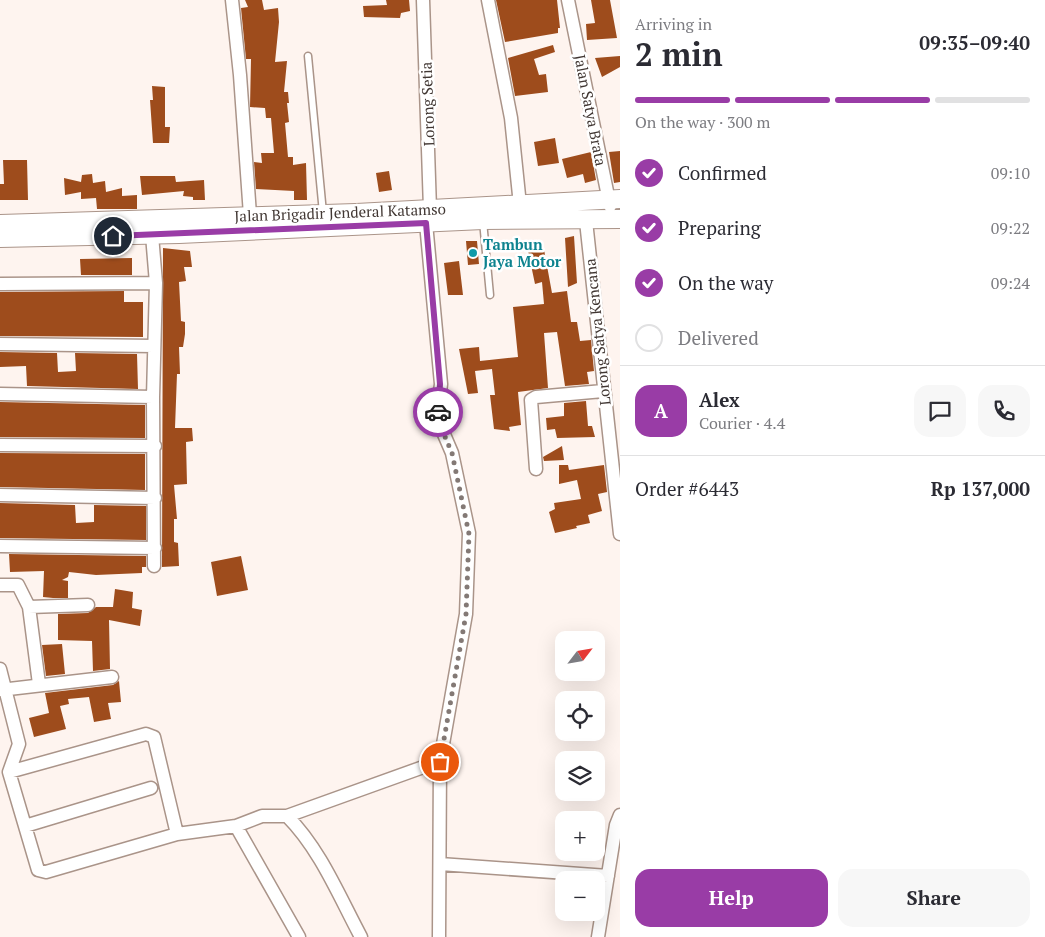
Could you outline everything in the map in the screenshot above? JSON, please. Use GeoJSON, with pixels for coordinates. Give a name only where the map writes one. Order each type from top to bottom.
{"type":"FeatureCollection","features":[{"type":"Feature","properties":{"kind":"main road","name":"Jalan Brigadir Jenderal Katamso"},"geometry":{"type":"LineString","coordinates":[[0,224],[28,222],[152,234],[428,216],[520,205],[614,200]]}},
{"type":"Feature","properties":{"kind":"main road","name":"Jalan Brigadir Jenderal Katamso"},"geometry":{"type":"LineString","coordinates":[[0,238],[250,215],[323,212],[483,220],[586,221],[617,219]]}},
{"type":"Feature","properties":{"kind":"street"},"geometry":{"type":"LineString","coordinates":[[232,0],[240,74],[250,215]]}},
{"type":"Feature","properties":{"kind":"street","name":"Lorong Setia"},"geometry":{"type":"LineString","coordinates":[[422,0],[428,216],[440,384],[437,418],[452,453],[469,534],[466,614],[440,762],[439,937]]}},
{"type":"Feature","properties":{"kind":"street"},"geometry":{"type":"LineString","coordinates":[[488,0],[511,118],[520,205]]}},
{"type":"Feature","properties":{"kind":"street","name":"Jalan Satya Brata"},"geometry":{"type":"LineString","coordinates":[[568,0],[617,219]]}},
{"type":"Feature","properties":{"kind":"street","name":"Lorong Satya Kencana"},"geometry":{"type":"LineString","coordinates":[[586,221],[620,534]]}},
{"type":"Feature","properties":{"kind":"street"},"geometry":{"type":"LineString","coordinates":[[152,234],[156,283],[153,397],[155,446],[154,566]]}},
{"type":"Feature","properties":{"kind":"street"},"geometry":{"type":"LineString","coordinates":[[0,284],[156,283]]}},
{"type":"Feature","properties":{"kind":"street"},"geometry":{"type":"LineString","coordinates":[[0,344],[154,346]]}},
{"type":"Feature","properties":{"kind":"street"},"geometry":{"type":"LineString","coordinates":[[536,469],[531,400],[603,391]]}},
{"type":"Feature","properties":{"kind":"street"},"geometry":{"type":"LineString","coordinates":[[0,394],[153,397]]}},
{"type":"Feature","properties":{"kind":"street"},"geometry":{"type":"LineString","coordinates":[[0,445],[155,446]]}},
{"type":"Feature","properties":{"kind":"street"},"geometry":{"type":"LineString","coordinates":[[0,495],[155,498]]}},
{"type":"Feature","properties":{"kind":"street"},"geometry":{"type":"LineString","coordinates":[[0,546],[155,548]]}},
{"type":"Feature","properties":{"kind":"street"},"geometry":{"type":"LineString","coordinates":[[0,585],[18,585],[22,589],[29,607],[39,684]]}},
{"type":"Feature","properties":{"kind":"street"},"geometry":{"type":"LineString","coordinates":[[29,607],[88,605]]}},
{"type":"Feature","properties":{"kind":"street"},"geometry":{"type":"LineString","coordinates":[[0,669],[3,690],[19,744],[9,772],[38,870],[46,872],[177,834],[236,826],[262,816],[286,816],[440,762]]}},
{"type":"Feature","properties":{"kind":"street"},"geometry":{"type":"LineString","coordinates":[[3,690],[39,684],[77,682],[112,677]]}},
{"type":"Feature","properties":{"kind":"street"},"geometry":{"type":"LineString","coordinates":[[9,772],[146,734],[154,737],[177,834]]}},
{"type":"Feature","properties":{"kind":"street"},"geometry":{"type":"LineString","coordinates":[[25,826],[151,788]]}},
{"type":"Feature","properties":{"kind":"street"},"geometry":{"type":"LineString","coordinates":[[598,937],[616,826],[620,815]]}},
{"type":"Feature","properties":{"kind":"street"},"geometry":{"type":"LineString","coordinates":[[286,816],[298,828],[315,852],[361,937]]}},
{"type":"Feature","properties":{"kind":"street"},"geometry":{"type":"LineString","coordinates":[[236,826],[300,937]]}},
{"type":"Feature","properties":{"kind":"street"},"geometry":{"type":"LineString","coordinates":[[440,864],[608,876]]}},
{"type":"Feature","properties":{"kind":"lane"},"geometry":{"type":"LineString","coordinates":[[308,56],[323,212]]}},
{"type":"Feature","properties":{"kind":"lane"},"geometry":{"type":"LineString","coordinates":[[483,220],[490,295]]}},
{"type":"Feature","properties":{"kind":"building"},"geometry":{"type":"Polygon","coordinates":[[[245,0],[262,0],[264,10],[278,8],[279,22],[275,62],[287,61],[284,92],[288,92],[289,103],[287,103],[289,122],[285,123],[288,157],[293,157],[293,165],[306,163],[307,200],[294,200],[294,191],[256,189],[254,162],[262,163],[261,153],[274,153],[271,118],[266,118],[265,108],[250,107],[251,59],[246,59],[241,8],[248,7],[245,0]]]}},
{"type":"Feature","properties":{"kind":"building"},"geometry":{"type":"Polygon","coordinates":[[[386,0],[409,0],[410,11],[401,13],[400,18],[364,17],[363,6],[387,5],[386,0]]]}},
{"type":"Feature","properties":{"kind":"building"},"geometry":{"type":"Polygon","coordinates":[[[496,0],[557,0],[560,28],[558,28],[558,33],[505,42],[496,0]]]}},
{"type":"Feature","properties":{"kind":"building"},"geometry":{"type":"Polygon","coordinates":[[[591,0],[610,0],[617,38],[587,40],[586,24],[595,23],[591,0]]]}},
{"type":"Feature","properties":{"kind":"building"},"geometry":{"type":"Polygon","coordinates":[[[553,45],[555,52],[534,59],[539,75],[546,74],[548,92],[515,96],[508,58],[553,45]]]}},
{"type":"Feature","properties":{"kind":"building"},"geometry":{"type":"Polygon","coordinates":[[[620,56],[620,67],[602,77],[595,58],[620,56]]]}},
{"type":"Feature","properties":{"kind":"building"},"geometry":{"type":"Polygon","coordinates":[[[152,86],[165,87],[165,127],[170,127],[169,143],[153,143],[150,100],[153,100],[152,86]]]}},
{"type":"Feature","properties":{"kind":"building"},"geometry":{"type":"Polygon","coordinates":[[[555,138],[559,163],[538,166],[534,142],[555,138]]]}},
{"type":"Feature","properties":{"kind":"building"},"geometry":{"type":"Polygon","coordinates":[[[620,151],[620,182],[614,183],[609,152],[620,151]]]}},
{"type":"Feature","properties":{"kind":"building"},"geometry":{"type":"Polygon","coordinates":[[[591,152],[596,180],[585,183],[583,174],[567,178],[562,159],[591,152]]]}},
{"type":"Feature","properties":{"kind":"building"},"geometry":{"type":"Polygon","coordinates":[[[3,160],[27,160],[28,200],[0,200],[0,184],[4,184],[3,160]]]}},
{"type":"Feature","properties":{"kind":"building"},"geometry":{"type":"Polygon","coordinates":[[[389,171],[392,190],[379,192],[376,173],[389,171]]]}},
{"type":"Feature","properties":{"kind":"building"},"geometry":{"type":"Polygon","coordinates":[[[92,174],[93,183],[105,181],[106,192],[122,188],[122,196],[137,195],[137,209],[97,209],[96,198],[81,199],[81,192],[65,195],[64,178],[81,182],[82,175],[92,174]]]}},
{"type":"Feature","properties":{"kind":"building"},"geometry":{"type":"Polygon","coordinates":[[[140,176],[175,176],[176,182],[204,180],[205,200],[193,200],[193,197],[183,196],[184,191],[142,195],[140,176]]]}},
{"type":"Feature","properties":{"kind":"building"},"geometry":{"type":"Polygon","coordinates":[[[574,236],[577,283],[568,287],[565,238],[574,236]]]}},
{"type":"Feature","properties":{"kind":"building","name":"Tambun Jaya Motor"},"geometry":{"type":"Polygon","coordinates":[[[466,241],[477,241],[479,264],[468,265],[466,241]]]}},
{"type":"Feature","properties":{"kind":"building"},"geometry":{"type":"Polygon","coordinates":[[[543,244],[552,293],[567,291],[571,322],[577,322],[580,341],[591,340],[594,371],[587,372],[589,384],[565,386],[557,332],[544,333],[548,388],[518,392],[521,425],[509,427],[510,431],[494,429],[490,395],[495,395],[492,369],[475,371],[478,393],[468,394],[459,349],[479,347],[480,361],[518,357],[513,307],[544,304],[542,282],[535,284],[527,246],[543,244]]]}},
{"type":"Feature","properties":{"kind":"building"},"geometry":{"type":"Polygon","coordinates":[[[163,248],[190,251],[192,267],[184,267],[186,281],[179,282],[181,321],[185,322],[185,334],[183,347],[179,347],[180,374],[177,374],[175,428],[192,428],[193,441],[186,442],[187,484],[174,485],[177,519],[174,519],[174,542],[178,543],[179,566],[162,567],[163,248]]]}},
{"type":"Feature","properties":{"kind":"building"},"geometry":{"type":"Polygon","coordinates":[[[132,258],[132,275],[81,275],[80,259],[132,258]]]}},
{"type":"Feature","properties":{"kind":"building"},"geometry":{"type":"Polygon","coordinates":[[[459,261],[463,295],[448,295],[444,263],[459,261]]]}},
{"type":"Feature","properties":{"kind":"building"},"geometry":{"type":"Polygon","coordinates":[[[124,291],[124,302],[143,302],[143,337],[0,336],[0,292],[124,291]]]}},
{"type":"Feature","properties":{"kind":"building"},"geometry":{"type":"Polygon","coordinates":[[[0,352],[57,353],[58,372],[76,371],[75,353],[137,354],[138,389],[27,386],[26,366],[0,367],[0,352]]]}},
{"type":"Feature","properties":{"kind":"building"},"geometry":{"type":"Polygon","coordinates":[[[586,401],[588,426],[592,426],[595,437],[557,438],[555,429],[547,430],[546,418],[564,416],[564,403],[586,401]]]}},
{"type":"Feature","properties":{"kind":"building"},"geometry":{"type":"Polygon","coordinates":[[[0,402],[145,405],[145,438],[0,437],[0,402]]]}},
{"type":"Feature","properties":{"kind":"building"},"geometry":{"type":"Polygon","coordinates":[[[562,446],[564,460],[544,461],[543,457],[562,446]]]}},
{"type":"Feature","properties":{"kind":"building"},"geometry":{"type":"Polygon","coordinates":[[[0,453],[145,454],[145,490],[0,487],[0,453]]]}},
{"type":"Feature","properties":{"kind":"building"},"geometry":{"type":"Polygon","coordinates":[[[559,465],[568,465],[569,470],[604,465],[607,492],[598,494],[602,511],[588,515],[590,523],[555,533],[549,512],[555,509],[554,503],[581,499],[577,480],[559,484],[559,465]]]}},
{"type":"Feature","properties":{"kind":"building"},"geometry":{"type":"Polygon","coordinates":[[[0,503],[75,505],[76,523],[94,522],[94,505],[146,506],[146,540],[0,538],[0,503]]]}},
{"type":"Feature","properties":{"kind":"building"},"geometry":{"type":"Polygon","coordinates":[[[9,554],[146,556],[146,567],[142,567],[142,573],[96,575],[69,572],[68,577],[62,580],[68,581],[68,598],[53,598],[43,597],[44,571],[10,572],[9,554]]]}},
{"type":"Feature","properties":{"kind":"building"},"geometry":{"type":"Polygon","coordinates":[[[241,556],[248,590],[217,596],[211,562],[241,556]]]}},
{"type":"Feature","properties":{"kind":"building"},"geometry":{"type":"Polygon","coordinates":[[[115,589],[133,592],[132,608],[142,610],[140,626],[109,620],[110,669],[93,671],[92,641],[58,640],[58,614],[88,613],[96,607],[113,607],[115,589]]]}},
{"type":"Feature","properties":{"kind":"building"},"geometry":{"type":"Polygon","coordinates":[[[62,644],[65,674],[46,676],[42,645],[62,644]]]}},
{"type":"Feature","properties":{"kind":"building"},"geometry":{"type":"Polygon","coordinates":[[[119,681],[121,702],[108,703],[111,719],[94,722],[89,697],[68,699],[69,704],[60,706],[66,729],[34,737],[29,718],[49,713],[45,693],[113,685],[119,681]]]}},
{"type":"Feature","properties":{"kind":"way so far"},"geometry":{"type":"LineString","coordinates":[[438,412],[437,418],[452,453],[469,534],[466,614],[440,762]]}},
{"type":"Feature","properties":{"kind":"place","name":"Tambun Jaya Motor"},"geometry":{"type":"Point","coordinates":[473,253]}},
{"type":"Feature","properties":{"kind":"route"},"geometry":{"type":"LineString","coordinates":[[113,236],[323,229],[426,223],[440,384],[438,412]]}}]}
